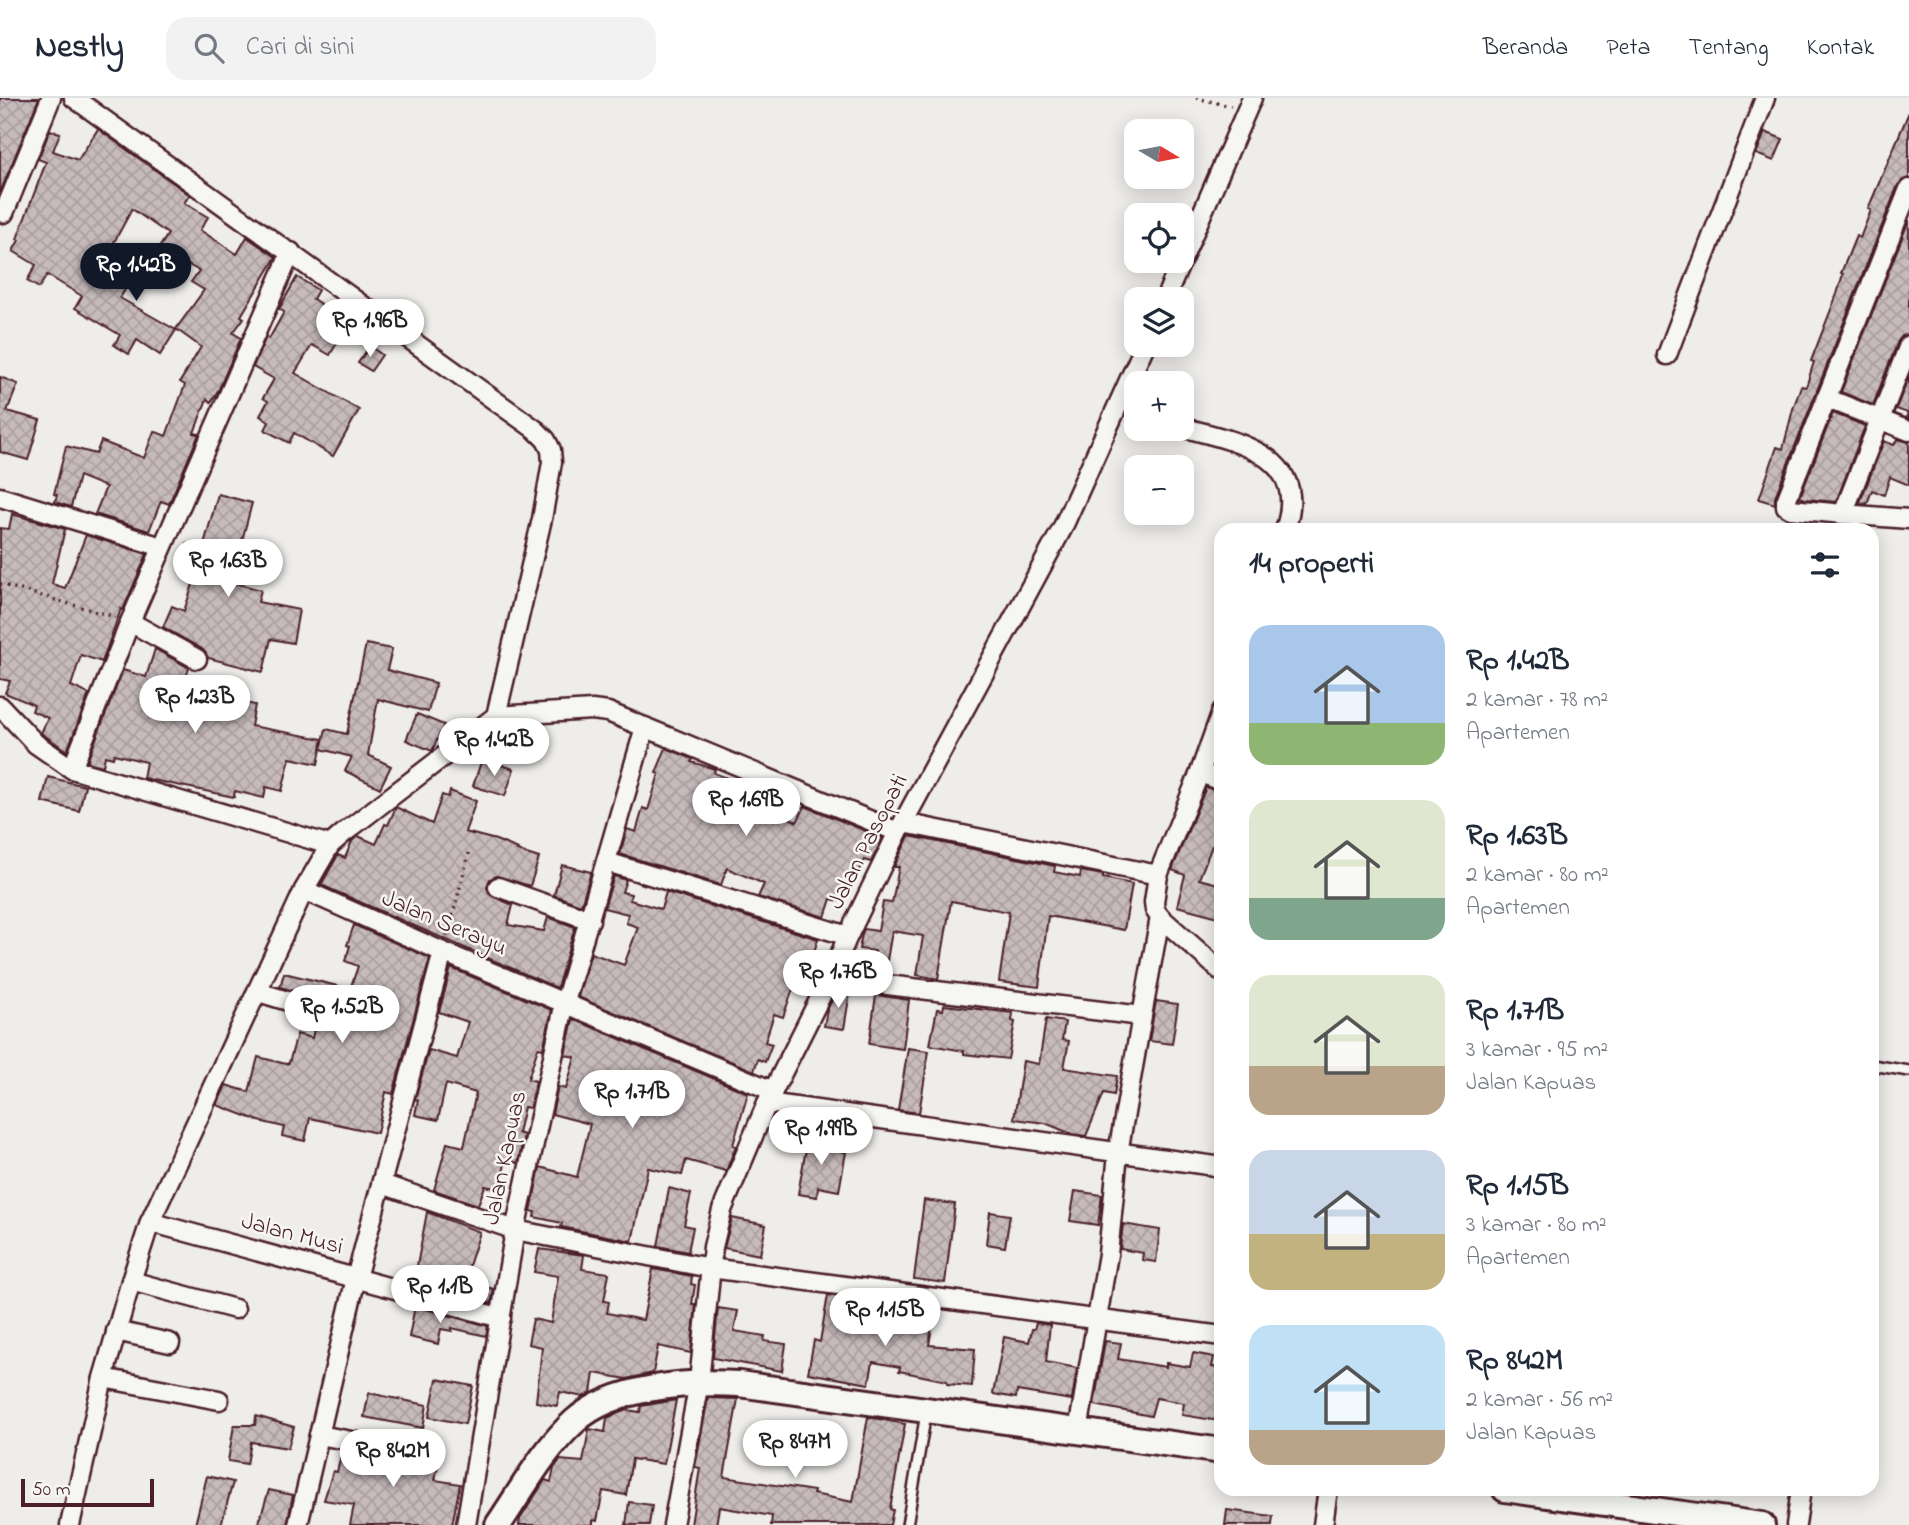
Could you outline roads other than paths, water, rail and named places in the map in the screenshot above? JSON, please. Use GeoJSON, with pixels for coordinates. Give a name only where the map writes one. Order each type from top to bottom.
{"type":"FeatureCollection","features":[{"type":"Feature","properties":{"kind":"main road"},"geometry":{"type":"LineString","coordinates":[[498,1525],[548,1450],[576,1420],[598,1406],[642,1390],[699,1382],[739,1384],[1214,1450]]}},
{"type":"Feature","properties":{"kind":"main road"},"geometry":{"type":"LineString","coordinates":[[1576,1496],[1762,1525]]}},
{"type":"Feature","properties":{"kind":"street"},"geometry":{"type":"LineString","coordinates":[[4,213],[51,98]]}},
{"type":"Feature","properties":{"kind":"street"},"geometry":{"type":"LineString","coordinates":[[74,98],[536,430],[546,440],[551,450],[550,475],[496,716]]}},
{"type":"Feature","properties":{"kind":"street"},"geometry":{"type":"LineString","coordinates":[[1667,355],[1765,98]]}},
{"type":"Feature","properties":{"kind":"street"},"geometry":{"type":"LineString","coordinates":[[1170,287],[1250,104]]}},
{"type":"Feature","properties":{"kind":"street"},"geometry":{"type":"LineString","coordinates":[[1907,513],[1843,514],[1791,509],[1786,504],[1909,189]]}},
{"type":"Feature","properties":{"kind":"street"},"geometry":{"type":"LineString","coordinates":[[72,769],[130,622],[290,252]]}},
{"type":"Feature","properties":{"kind":"street"},"geometry":{"type":"LineString","coordinates":[[1843,514],[1909,345]]}},
{"type":"Feature","properties":{"kind":"street","name":"Jalan Pasopati"},"geometry":{"type":"LineString","coordinates":[[673,1525],[699,1382],[710,1268],[722,1210],[770,1097],[831,978],[848,936],[901,828],[1062,529],[1140,357]]}},
{"type":"Feature","properties":{"kind":"street"},"geometry":{"type":"LineString","coordinates":[[1826,398],[1909,431]]}},
{"type":"Feature","properties":{"kind":"street"},"geometry":{"type":"LineString","coordinates":[[1117,410],[1124,412]]}},
{"type":"Feature","properties":{"kind":"street"},"geometry":{"type":"LineString","coordinates":[[1194,431],[1247,445],[1277,465],[1291,500],[1287,523]]}},
{"type":"Feature","properties":{"kind":"street"},"geometry":{"type":"LineString","coordinates":[[0,497],[162,547]]}},
{"type":"Feature","properties":{"kind":"street"},"geometry":{"type":"LineString","coordinates":[[130,622],[197,659]]}},
{"type":"Feature","properties":{"kind":"street"},"geometry":{"type":"LineString","coordinates":[[0,706],[36,744],[72,769],[330,845]]}},
{"type":"Feature","properties":{"kind":"street"},"geometry":{"type":"LineString","coordinates":[[70,1525],[103,1378],[150,1223],[304,890],[330,845],[496,716],[592,710],[608,712],[901,828],[1158,875]]}},
{"type":"Feature","properties":{"kind":"street","name":"Jalan Kapuas"},"geometry":{"type":"LineString","coordinates":[[466,1525],[515,1230],[565,1002],[645,727]]}},
{"type":"Feature","properties":{"kind":"street"},"geometry":{"type":"LineString","coordinates":[[1214,733],[1154,890],[1155,911],[1214,965]]}},
{"type":"Feature","properties":{"kind":"street"},"geometry":{"type":"LineString","coordinates":[[1200,772],[1214,778]]}},
{"type":"Feature","properties":{"kind":"street"},"geometry":{"type":"LineString","coordinates":[[607,862],[848,936]]}},
{"type":"Feature","properties":{"kind":"street"},"geometry":{"type":"LineString","coordinates":[[498,887],[590,920]]}},
{"type":"Feature","properties":{"kind":"street","name":"Jalan Serayu"},"geometry":{"type":"LineString","coordinates":[[304,890],[565,1002],[770,1097],[1214,1166]]}},
{"type":"Feature","properties":{"kind":"street"},"geometry":{"type":"LineString","coordinates":[[1078,1431],[1108,1254],[1118,1153],[1160,917]]}},
{"type":"Feature","properties":{"kind":"street"},"geometry":{"type":"LineString","coordinates":[[298,1525],[356,1278],[383,1185],[443,951]]}},
{"type":"Feature","properties":{"kind":"street"},"geometry":{"type":"LineString","coordinates":[[831,978],[1142,1016]]}},
{"type":"Feature","properties":{"kind":"street"},"geometry":{"type":"LineString","coordinates":[[258,992],[311,1008]]}},
{"type":"Feature","properties":{"kind":"street"},"geometry":{"type":"LineString","coordinates":[[383,1185],[515,1230],[710,1268],[1214,1335]]}},
{"type":"Feature","properties":{"kind":"street","name":"Jalan Musi"},"geometry":{"type":"LineString","coordinates":[[150,1223],[501,1318]]}},
{"type":"Feature","properties":{"kind":"street"},"geometry":{"type":"LineString","coordinates":[[131,1281],[235,1309]]}},
{"type":"Feature","properties":{"kind":"street"},"geometry":{"type":"LineString","coordinates":[[116,1331],[170,1343]]}},
{"type":"Feature","properties":{"kind":"street"},"geometry":{"type":"LineString","coordinates":[[103,1378],[219,1399]]}},
{"type":"Feature","properties":{"kind":"street"},"geometry":{"type":"LineString","coordinates":[[319,1435],[368,1444]]}},
{"type":"Feature","properties":{"kind":"street"},"geometry":{"type":"LineString","coordinates":[[1323,1525],[1327,1496]]}},
{"type":"Feature","properties":{"kind":"street"},"geometry":{"type":"LineString","coordinates":[[1796,1525],[1800,1496]]}},
{"type":"Feature","properties":{"kind":"lane"},"geometry":{"type":"LineString","coordinates":[[1879,1066],[1909,1071]]}},
{"type":"Feature","properties":{"kind":"lane"},"geometry":{"type":"LineString","coordinates":[[908,1525],[927,1411]]}}]}
